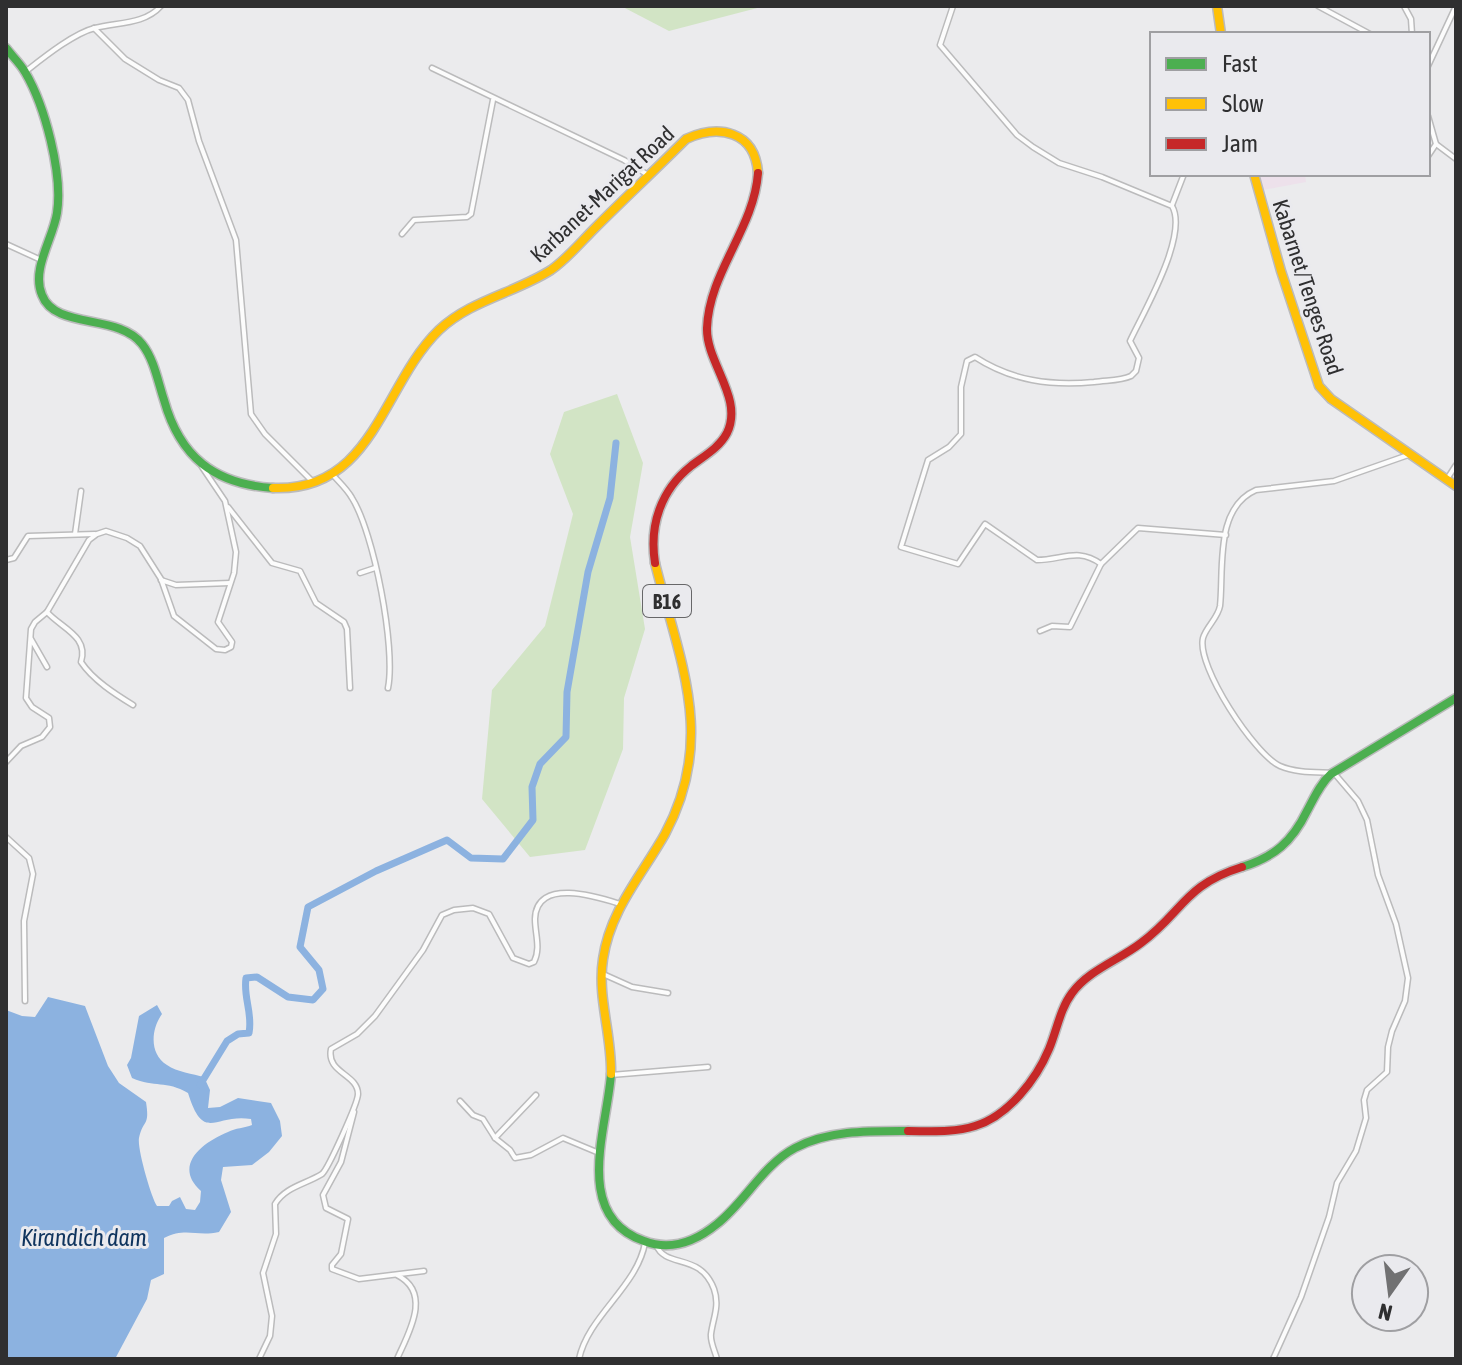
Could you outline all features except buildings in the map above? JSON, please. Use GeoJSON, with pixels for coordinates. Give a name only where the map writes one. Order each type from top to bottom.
{"type":"FeatureCollection","features":[{"type":"Feature","properties":{"kind":"main road"},"geometry":{"type":"LineString","coordinates":[[1217,6],[1221,32]]}},
{"type":"Feature","properties":{"kind":"main road","name":"Karbanet-Marigat Road"},"geometry":{"type":"LineString","coordinates":[[6,48],[25,72],[40,112],[58,183],[57,214],[44,260],[41,293],[49,308],[64,315],[126,328],[143,344],[164,409],[175,433],[195,459],[219,475],[251,486],[276,489],[314,483],[359,454],[389,409],[411,366],[437,331],[461,313],[554,268],[686,139],[709,130],[722,130],[735,135],[751,149],[759,180],[744,224],[714,290],[707,334],[710,351],[730,401],[729,427],[724,438],[686,470],[662,499],[651,544],[673,623],[688,695],[692,733],[688,769],[670,823],[620,904],[605,945],[601,973],[601,999],[611,1053],[611,1075],[599,1184],[603,1205],[610,1218],[620,1229],[645,1243],[656,1245],[697,1239],[720,1224],[782,1155],[819,1137],[865,1131],[954,1130],[992,1118],[1022,1092],[1036,1073],[1049,1050],[1070,994],[1080,983],[1146,940],[1201,884],[1269,858],[1280,850],[1299,827],[1327,779],[1361,754],[1439,711],[1456,698]]}},
{"type":"Feature","properties":{"kind":"main road","name":"Kabarnet/Tenges Road"},"geometry":{"type":"LineString","coordinates":[[1255,176],[1281,271],[1319,386],[1331,399],[1456,486]]}},
{"type":"Feature","properties":{"kind":"street"},"geometry":{"type":"LineString","coordinates":[[25,72],[94,28],[125,24],[161,6]]}},
{"type":"Feature","properties":{"kind":"street"},"geometry":{"type":"LineString","coordinates":[[953,6],[940,45],[1017,135],[1059,163],[1172,206]]}},
{"type":"Feature","properties":{"kind":"street"},"geometry":{"type":"LineString","coordinates":[[1318,6],[1366,32]]}},
{"type":"Feature","properties":{"kind":"street"},"geometry":{"type":"LineString","coordinates":[[1404,6],[1411,19],[1412,32]]}},
{"type":"Feature","properties":{"kind":"street"},"geometry":{"type":"LineString","coordinates":[[1430,62],[1456,6]]}},
{"type":"Feature","properties":{"kind":"street"},"geometry":{"type":"LineString","coordinates":[[94,28],[125,59],[185,94],[236,240],[251,414],[265,434],[314,483]]}},
{"type":"Feature","properties":{"kind":"street"},"geometry":{"type":"LineString","coordinates":[[432,68],[493,100],[624,160],[648,175]]}},
{"type":"Feature","properties":{"kind":"street"},"geometry":{"type":"LineString","coordinates":[[402,234],[414,220],[467,217],[471,214],[493,100]]}},
{"type":"Feature","properties":{"kind":"street"},"geometry":{"type":"LineString","coordinates":[[1430,123],[1436,144],[1456,159]]}},
{"type":"Feature","properties":{"kind":"street"},"geometry":{"type":"LineString","coordinates":[[1430,153],[1436,144]]}},
{"type":"Feature","properties":{"kind":"street"},"geometry":{"type":"LineString","coordinates":[[1101,564],[1092,557],[1078,554],[1037,560],[985,524],[958,564],[901,547],[928,460],[949,447],[961,434],[961,387],[967,361],[971,358],[975,357],[1005,374],[1053,384],[1122,379],[1136,371],[1139,358],[1130,341],[1171,248],[1176,219],[1172,206],[1183,176]]}},
{"type":"Feature","properties":{"kind":"street"},"geometry":{"type":"LineString","coordinates":[[6,244],[44,260]]}},
{"type":"Feature","properties":{"kind":"street"},"geometry":{"type":"LineString","coordinates":[[1273,1359],[1301,1297],[1329,1217],[1337,1183],[1356,1151],[1366,1118],[1364,1100],[1367,1090],[1387,1072],[1388,1047],[1403,1008],[1408,984],[1396,924],[1378,875],[1367,820],[1358,801],[1334,773],[1293,770],[1277,765],[1237,723],[1213,677],[1203,650],[1203,639],[1219,610],[1220,562],[1226,535],[1235,508],[1245,495],[1256,490],[1334,481],[1412,454]]}},
{"type":"Feature","properties":{"kind":"street"},"geometry":{"type":"LineString","coordinates":[[195,459],[226,505],[272,563],[300,571],[316,603],[344,622],[350,688]]}},
{"type":"Feature","properties":{"kind":"street"},"geometry":{"type":"LineString","coordinates":[[1447,479],[1456,465]]}},
{"type":"Feature","properties":{"kind":"street"},"geometry":{"type":"LineString","coordinates":[[332,474],[349,493],[357,508],[375,568],[387,622],[388,688]]}},
{"type":"Feature","properties":{"kind":"street"},"geometry":{"type":"LineString","coordinates":[[75,534],[81,491]]}},
{"type":"Feature","properties":{"kind":"street"},"geometry":{"type":"LineString","coordinates":[[6,560],[14,558],[28,536],[97,534],[106,531],[133,541],[144,551],[161,579],[174,616],[202,641],[219,650],[228,649],[232,645],[218,622],[236,552],[226,505]]}},
{"type":"Feature","properties":{"kind":"street"},"geometry":{"type":"LineString","coordinates":[[1040,631],[1052,626],[1070,627],[1101,564],[1132,532],[1142,527],[1226,535]]}},
{"type":"Feature","properties":{"kind":"street"},"geometry":{"type":"LineString","coordinates":[[6,762],[21,746],[42,737],[50,727],[49,718],[32,707],[26,698],[35,622],[47,612],[85,545],[97,534]]}},
{"type":"Feature","properties":{"kind":"street"},"geometry":{"type":"LineString","coordinates":[[360,573],[375,568]]}},
{"type":"Feature","properties":{"kind":"street"},"geometry":{"type":"LineString","coordinates":[[161,579],[176,585],[230,583]]}},
{"type":"Feature","properties":{"kind":"street"},"geometry":{"type":"LineString","coordinates":[[47,612],[78,640],[83,650],[81,662],[84,667],[107,688],[133,705]]}},
{"type":"Feature","properties":{"kind":"street"},"geometry":{"type":"LineString","coordinates":[[31,639],[47,667]]}},
{"type":"Feature","properties":{"kind":"street"},"geometry":{"type":"LineString","coordinates":[[6,837],[29,858],[33,874],[24,921],[25,1001]]}},
{"type":"Feature","properties":{"kind":"street"},"geometry":{"type":"LineString","coordinates":[[424,1271],[359,1279],[342,1275],[331,1267],[341,1254],[348,1219],[326,1208],[323,1195],[341,1162],[357,1089],[333,1064],[331,1049],[357,1034],[375,1016],[423,950],[442,915],[466,908],[484,912],[492,918],[513,958],[529,964],[534,962],[538,952],[535,917],[544,899],[574,893],[620,904]]}},
{"type":"Feature","properties":{"kind":"street"},"geometry":{"type":"LineString","coordinates":[[601,973],[632,987],[668,993]]}},
{"type":"Feature","properties":{"kind":"street"},"geometry":{"type":"LineString","coordinates":[[611,1075],[708,1067]]}},
{"type":"Feature","properties":{"kind":"street"},"geometry":{"type":"LineString","coordinates":[[495,1138],[536,1095]]}},
{"type":"Feature","properties":{"kind":"street"},"geometry":{"type":"LineString","coordinates":[[460,1101],[469,1112],[483,1119],[495,1138],[516,1159],[531,1155],[563,1138],[601,1154]]}},
{"type":"Feature","properties":{"kind":"street"},"geometry":{"type":"LineString","coordinates":[[259,1359],[270,1336],[272,1316],[263,1273],[276,1234],[275,1204],[283,1194],[327,1169],[355,1105]]}},
{"type":"Feature","properties":{"kind":"street"},"geometry":{"type":"LineString","coordinates":[[579,1359],[588,1337],[640,1262],[645,1243]]}},
{"type":"Feature","properties":{"kind":"street"},"geometry":{"type":"LineString","coordinates":[[656,1245],[664,1255],[698,1266],[710,1280],[717,1297],[717,1313],[711,1335],[717,1359]]}},
{"type":"Feature","properties":{"kind":"street"},"geometry":{"type":"LineString","coordinates":[[395,1275],[410,1285],[416,1311],[397,1359]]}},
{"type":"Feature","properties":{"kind":"shaded area"},"geometry":{"type":"Polygon","coordinates":[[[1260,176],[1305,176],[1306,182],[1263,190],[1260,176]]]}},
{"type":"Feature","properties":{"kind":"green space"},"geometry":{"type":"Polygon","coordinates":[[[621,6],[765,6],[669,31],[621,6]]]}},
{"type":"Feature","properties":{"kind":"green space"},"geometry":{"type":"Polygon","coordinates":[[[617,394],[643,463],[630,537],[645,629],[624,698],[623,749],[585,850],[530,857],[482,799],[492,690],[545,626],[573,514],[550,454],[564,412],[617,394]]]}},
{"type":"Feature","properties":{"kind":"water","name":"Kirandich dam"},"geometry":{"type":"Polygon","coordinates":[[[48,997],[85,1006],[108,1066],[119,1083],[146,1102],[147,1119],[139,1143],[157,1206],[169,1206],[180,1197],[186,1209],[195,1210],[201,1191],[190,1173],[194,1156],[208,1142],[252,1125],[251,1119],[239,1118],[205,1122],[194,1109],[188,1093],[132,1078],[127,1065],[139,1016],[157,1005],[162,1014],[154,1034],[157,1054],[171,1067],[204,1077],[210,1090],[208,1108],[220,1107],[238,1098],[271,1103],[280,1121],[282,1136],[269,1152],[252,1165],[223,1167],[221,1180],[231,1212],[219,1232],[179,1233],[164,1238],[164,1274],[151,1280],[147,1299],[115,1359],[6,1359],[6,1010],[35,1017],[48,997]]]}},
{"type":"Feature","properties":{"kind":"waterway"},"geometry":{"type":"LineString","coordinates":[[200,1085],[227,1041],[238,1034],[249,1033],[246,978],[257,977],[288,997],[313,1000],[323,989],[319,970],[300,947],[308,907],[376,871],[447,840],[471,858],[503,859],[533,820],[532,787],[540,764],[566,737],[567,692],[588,572],[610,498],[616,443]]}},
{"type":"Feature","properties":{"kind":"traffic: fast"},"geometry":{"type":"LineString","coordinates":[[6,48],[32,86],[55,160],[57,213],[41,264],[39,285],[42,295],[49,306],[60,313],[131,334],[150,357],[171,420],[190,452],[202,464],[233,481],[273,488]]}},
{"type":"Feature","properties":{"kind":"traffic: fast"},"geometry":{"type":"LineString","coordinates":[[1242,867],[1273,853],[1288,840],[1331,774],[1456,698]]}},
{"type":"Feature","properties":{"kind":"traffic: fast"},"geometry":{"type":"LineString","coordinates":[[611,1074],[601,1144],[601,1192],[608,1212],[622,1229],[654,1244],[682,1243],[709,1230],[727,1215],[773,1164],[808,1142],[850,1133],[908,1131]]}},
{"type":"Feature","properties":{"kind":"traffic: slow"},"geometry":{"type":"LineString","coordinates":[[1217,6],[1221,32]]}},
{"type":"Feature","properties":{"kind":"traffic: slow"},"geometry":{"type":"LineString","coordinates":[[273,488],[307,485],[334,473],[355,454],[372,431],[403,378],[439,330],[465,311],[557,266],[686,139],[711,132],[733,135],[750,148],[758,173]]}},
{"type":"Feature","properties":{"kind":"traffic: slow"},"geometry":{"type":"LineString","coordinates":[[1255,176],[1281,271],[1319,386],[1331,399],[1456,486]]}},
{"type":"Feature","properties":{"kind":"traffic: slow"},"geometry":{"type":"LineString","coordinates":[[611,1074],[602,988],[607,941],[628,894],[665,834],[680,798],[689,764],[691,731],[688,698],[655,563]]}},
{"type":"Feature","properties":{"kind":"traffic: jam"},"geometry":{"type":"LineString","coordinates":[[655,563],[654,535],[665,497],[691,466],[720,443],[731,420],[728,394],[712,354],[707,328],[715,288],[749,213],[758,173]]}},
{"type":"Feature","properties":{"kind":"traffic: jam"},"geometry":{"type":"LineString","coordinates":[[908,1131],[967,1128],[999,1114],[1020,1095],[1037,1073],[1064,1006],[1079,985],[1155,932],[1208,882],[1242,867]]}}]}
